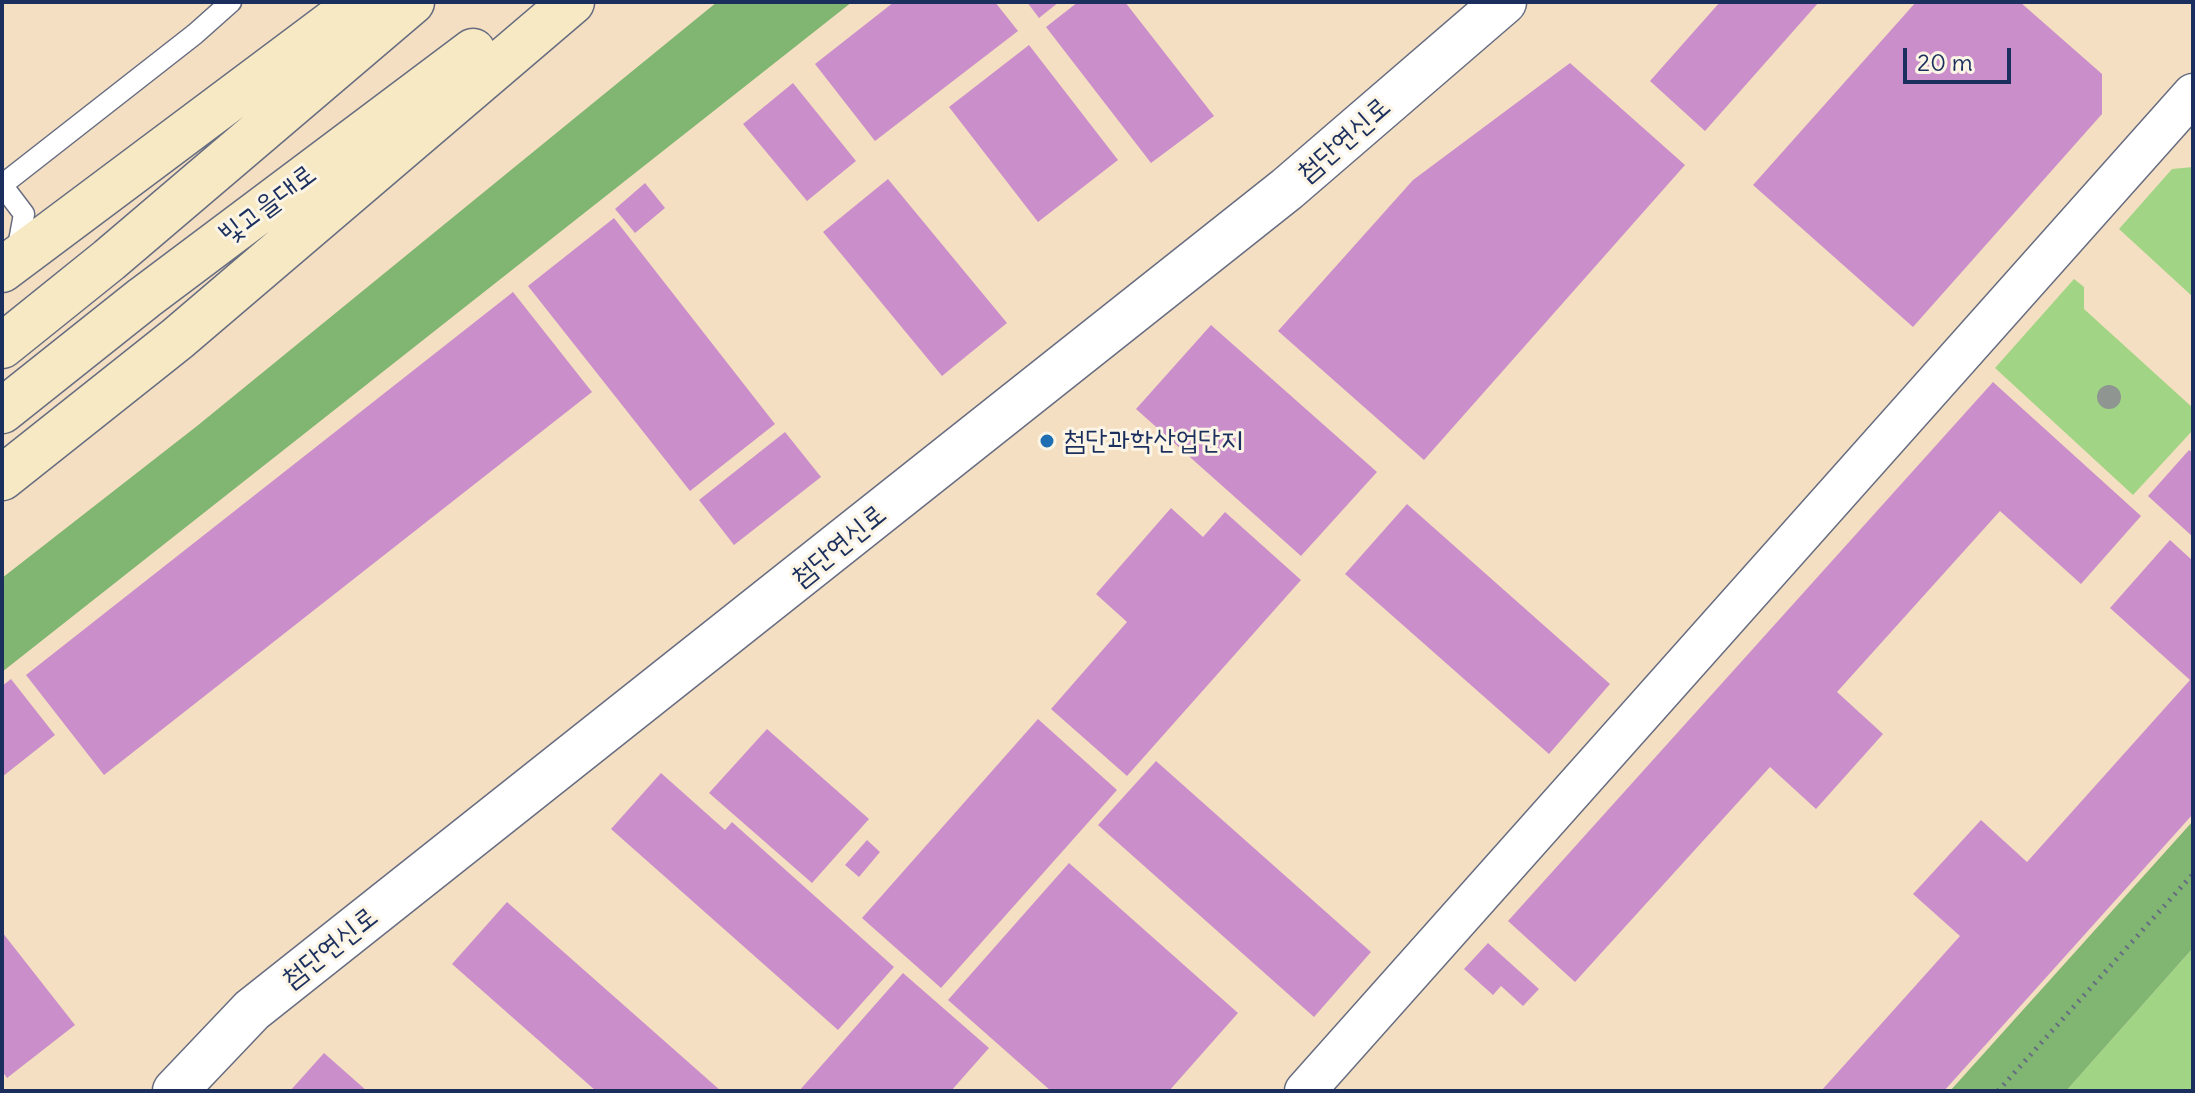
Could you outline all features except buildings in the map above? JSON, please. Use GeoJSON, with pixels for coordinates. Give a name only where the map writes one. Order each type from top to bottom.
{"type":"FeatureCollection","features":[{"type":"Feature","properties":{"kind":"main road"},"geometry":{"type":"LineString","coordinates":[[9,265],[360,2]]}},
{"type":"Feature","properties":{"kind":"main road","name":"빛고을대로"},"geometry":{"type":"LineString","coordinates":[[2,346],[109,260],[412,2]]}},
{"type":"Feature","properties":{"kind":"main road","name":"빛고을대로"},"geometry":{"type":"LineString","coordinates":[[2,411],[144,298],[538,2]]}},
{"type":"Feature","properties":{"kind":"main road"},"geometry":{"type":"LineString","coordinates":[[2,478],[177,339],[572,2]]}},
{"type":"Feature","properties":{"kind":"street","name":"첨단연신로"},"geometry":{"type":"LineString","coordinates":[[175,1091],[252,1010],[1287,189],[1504,2]]}},
{"type":"Feature","properties":{"kind":"street"},"geometry":{"type":"LineString","coordinates":[[1305,1091],[2193,94]]}},
{"type":"Feature","properties":{"kind":"lane"},"geometry":{"type":"LineString","coordinates":[[9,265],[24,214],[2,185],[195,34],[231,2]]}},
{"type":"Feature","properties":{"kind":"path"},"geometry":{"type":"LineString","coordinates":[[1998,1091],[2193,874]]}},
{"type":"Feature","properties":{"kind":"green space"},"geometry":{"type":"Polygon","coordinates":[[[717,2],[852,2],[2,672],[2,578],[197,426],[717,2]]]}},
{"type":"Feature","properties":{"kind":"green space"},"geometry":{"type":"Polygon","coordinates":[[[2193,167],[2193,297],[2119,229],[2172,169],[2193,167]]]}},
{"type":"Feature","properties":{"kind":"green space"},"geometry":{"type":"Polygon","coordinates":[[[2074,279],[2084,287],[2084,309],[2193,408],[2193,430],[2133,495],[1995,368],[2074,279]]]}},
{"type":"Feature","properties":{"kind":"green space"},"geometry":{"type":"Polygon","coordinates":[[[2193,821],[2193,948],[2066,1091],[1950,1091],[2193,821]]]}},
{"type":"Feature","properties":{"kind":"green space"},"geometry":{"type":"Polygon","coordinates":[[[2193,948],[2193,1091],[2066,1091],[2193,948]]]}},
{"type":"Feature","properties":{"kind":"place","name":"첨단과학산업단지"},"geometry":{"type":"Point","coordinates":[1047,441]}}]}
